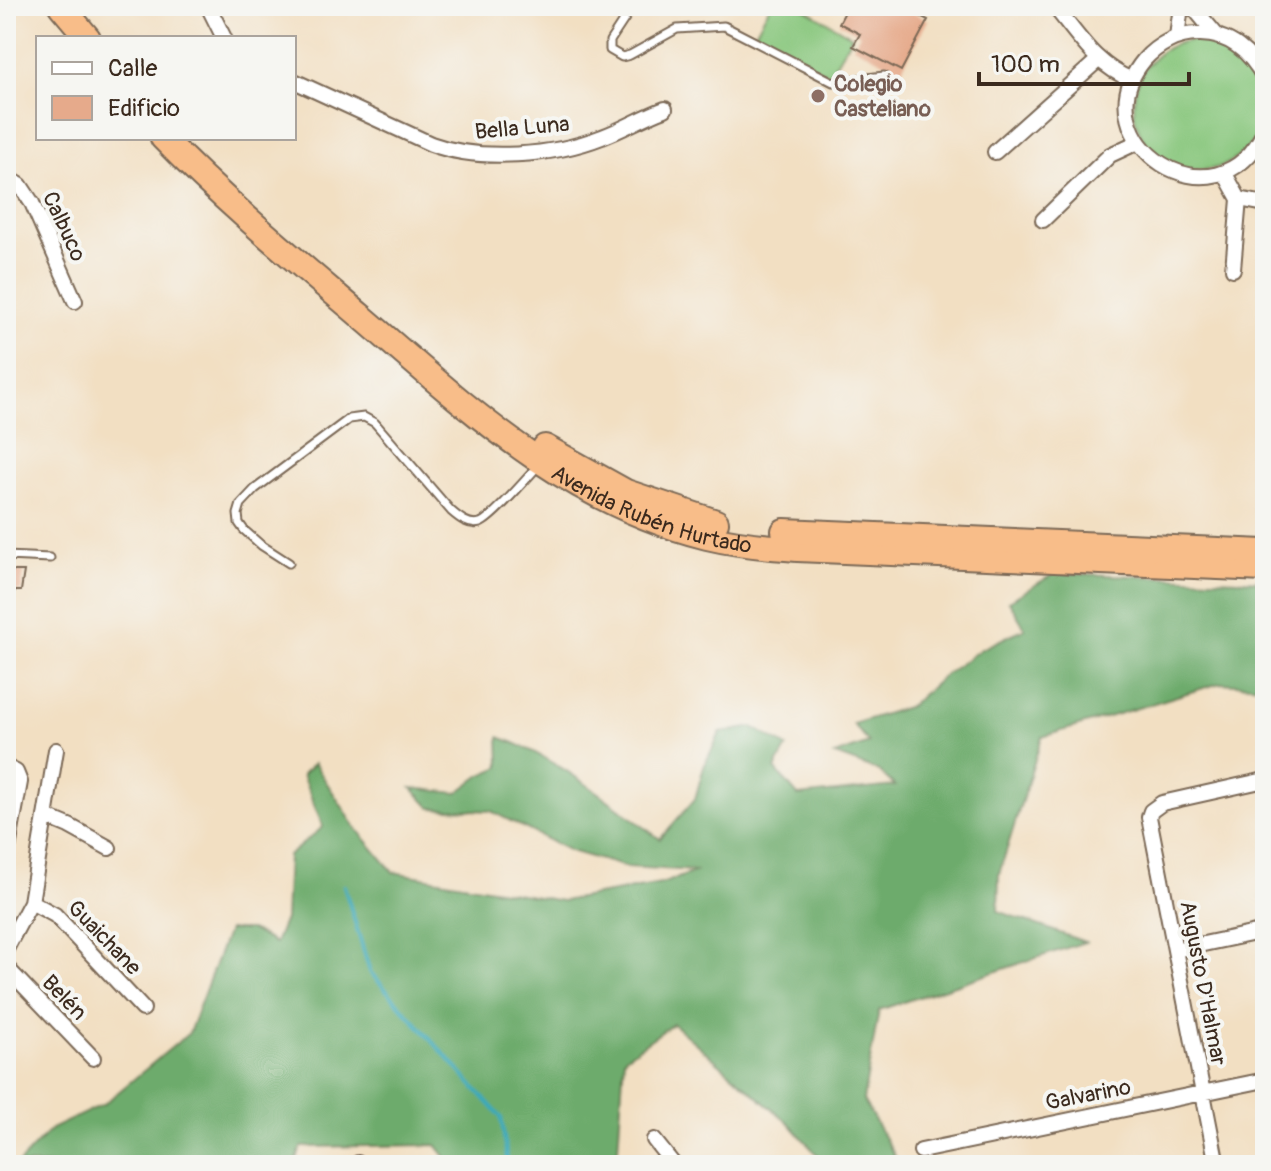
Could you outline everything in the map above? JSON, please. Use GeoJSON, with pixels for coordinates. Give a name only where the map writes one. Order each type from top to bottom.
{"type":"FeatureCollection","features":[{"type":"Feature","properties":{"kind":"highway"},"geometry":{"type":"LineString","coordinates":[[42,6],[66,36]]}},
{"type":"Feature","properties":{"kind":"highway"},"geometry":{"type":"LineString","coordinates":[[61,6],[86,36]]}},
{"type":"Feature","properties":{"kind":"highway","name":"Avenida Rubén Hurtado"},"geometry":{"type":"LineString","coordinates":[[165,140],[252,223],[474,413],[541,464],[575,485],[644,517],[705,537],[742,544],[849,553],[1265,569]]}},
{"type":"Feature","properties":{"kind":"highway","name":"Avenida Rubén Hurtado"},"geometry":{"type":"LineString","coordinates":[[186,140],[253,204],[509,421],[575,465],[642,498],[723,524],[792,532],[1265,552]]}},
{"type":"Feature","properties":{"kind":"street"},"geometry":{"type":"LineString","coordinates":[[208,6],[223,36]]}},
{"type":"Feature","properties":{"kind":"street"},"geometry":{"type":"LineString","coordinates":[[1054,6],[1098,60],[1132,80]]}},
{"type":"Feature","properties":{"kind":"street"},"geometry":{"type":"LineString","coordinates":[[1177,37],[1181,6]]}},
{"type":"Feature","properties":{"kind":"street"},"geometry":{"type":"LineString","coordinates":[[1192,6],[1218,37]]}},
{"type":"Feature","properties":{"kind":"street"},"geometry":{"type":"LineString","coordinates":[[1265,79],[1256,62],[1239,46],[1218,37],[1198,34],[1177,37],[1150,54],[1132,80],[1128,101],[1129,122],[1138,142],[1152,159],[1170,171],[1188,176],[1206,177],[1224,172],[1243,161],[1258,145],[1265,130]]}},
{"type":"Feature","properties":{"kind":"street"},"geometry":{"type":"LineString","coordinates":[[995,152],[1098,60]]}},
{"type":"Feature","properties":{"kind":"street","name":"Bella Luna"},"geometry":{"type":"LineString","coordinates":[[296,82],[448,151],[485,155],[577,145],[665,109]]}},
{"type":"Feature","properties":{"kind":"street"},"geometry":{"type":"LineString","coordinates":[[1043,220],[1110,155],[1138,142]]}},
{"type":"Feature","properties":{"kind":"street"},"geometry":{"type":"LineString","coordinates":[[1224,172],[1239,199],[1233,269]]}},
{"type":"Feature","properties":{"kind":"street","name":"Calbuco"},"geometry":{"type":"LineString","coordinates":[[6,177],[20,185],[32,203],[75,301]]}},
{"type":"Feature","properties":{"kind":"street"},"geometry":{"type":"LineString","coordinates":[[1239,199],[1265,204]]}},
{"type":"Feature","properties":{"kind":"street"},"geometry":{"type":"LineString","coordinates":[[6,949],[31,902],[56,750]]}},
{"type":"Feature","properties":{"kind":"street"},"geometry":{"type":"LineString","coordinates":[[6,859],[20,782],[11,769]]}},
{"type":"Feature","properties":{"kind":"street","name":"Augusto D'Halmar"},"geometry":{"type":"LineString","coordinates":[[1217,1165],[1148,824],[1151,811],[1162,803],[1265,780]]}},
{"type":"Feature","properties":{"kind":"street"},"geometry":{"type":"LineString","coordinates":[[45,816],[109,848]]}},
{"type":"Feature","properties":{"kind":"street","name":"Guaichane"},"geometry":{"type":"LineString","coordinates":[[31,902],[55,915],[143,1009]]}},
{"type":"Feature","properties":{"kind":"street"},"geometry":{"type":"LineString","coordinates":[[1175,950],[1265,931]]}},
{"type":"Feature","properties":{"kind":"street","name":"Belén"},"geometry":{"type":"LineString","coordinates":[[6,967],[93,1058]]}},
{"type":"Feature","properties":{"kind":"street","name":"Galvarino"},"geometry":{"type":"LineString","coordinates":[[921,1151],[1265,1080]]}},
{"type":"Feature","properties":{"kind":"street"},"geometry":{"type":"LineString","coordinates":[[654,1140],[674,1165]]}},
{"type":"Feature","properties":{"kind":"lane"},"geometry":{"type":"LineString","coordinates":[[633,6],[610,41],[610,50],[622,57],[677,29],[724,26],[833,82],[884,76]]}},
{"type":"Feature","properties":{"kind":"lane"},"geometry":{"type":"LineString","coordinates":[[289,563],[244,530],[239,523],[241,504],[255,489],[349,419],[364,417],[375,423],[451,511],[472,523],[488,518],[541,464]]}},
{"type":"Feature","properties":{"kind":"lane"},"geometry":{"type":"LineString","coordinates":[[6,556],[50,558]]}},
{"type":"Feature","properties":{"kind":"green space"},"geometry":{"type":"Polygon","coordinates":[[[770,6],[800,6],[852,36],[829,75],[755,33],[770,6]]]}},
{"type":"Feature","properties":{"kind":"green space"},"geometry":{"type":"Polygon","coordinates":[[[1199,40],[1224,45],[1245,59],[1259,80],[1264,105],[1259,130],[1245,151],[1224,165],[1199,170],[1174,165],[1153,151],[1139,130],[1134,105],[1139,80],[1153,59],[1174,45],[1199,40]]]}},
{"type":"Feature","properties":{"kind":"green space"},"geometry":{"type":"Polygon","coordinates":[[[1055,573],[1265,581],[1265,686],[1220,683],[1042,737],[999,874],[998,911],[1085,942],[879,1010],[863,1100],[900,1165],[826,1165],[790,1124],[673,1024],[624,1058],[617,1165],[452,1165],[436,1145],[301,1147],[295,1165],[17,1165],[51,1129],[104,1104],[189,1033],[228,930],[251,930],[275,943],[285,919],[288,856],[323,827],[302,775],[314,763],[356,828],[393,872],[562,901],[661,884],[697,871],[626,867],[570,851],[491,811],[431,808],[412,788],[457,793],[481,775],[500,767],[499,737],[563,769],[660,839],[695,799],[704,766],[720,733],[753,727],[787,747],[775,769],[798,796],[895,786],[879,771],[835,755],[869,743],[853,724],[910,706],[943,676],[981,649],[1025,628],[1009,601],[1055,573]]]}},
{"type":"Feature","properties":{"kind":"building"},"geometry":{"type":"Polygon","coordinates":[[[848,6],[901,6],[928,20],[901,71],[853,46],[860,34],[839,23],[848,6]]]}},
{"type":"Feature","properties":{"kind":"building"},"geometry":{"type":"Polygon","coordinates":[[[6,571],[24,571],[21,591],[6,591],[6,571]]]}},
{"type":"Feature","properties":{"kind":"waterway"},"geometry":{"type":"LineString","coordinates":[[344,886],[370,972],[501,1117],[508,1165]]}},
{"type":"Feature","properties":{"kind":"place","name":"Colegio Casteliano"},"geometry":{"type":"Point","coordinates":[818,96]}}]}
